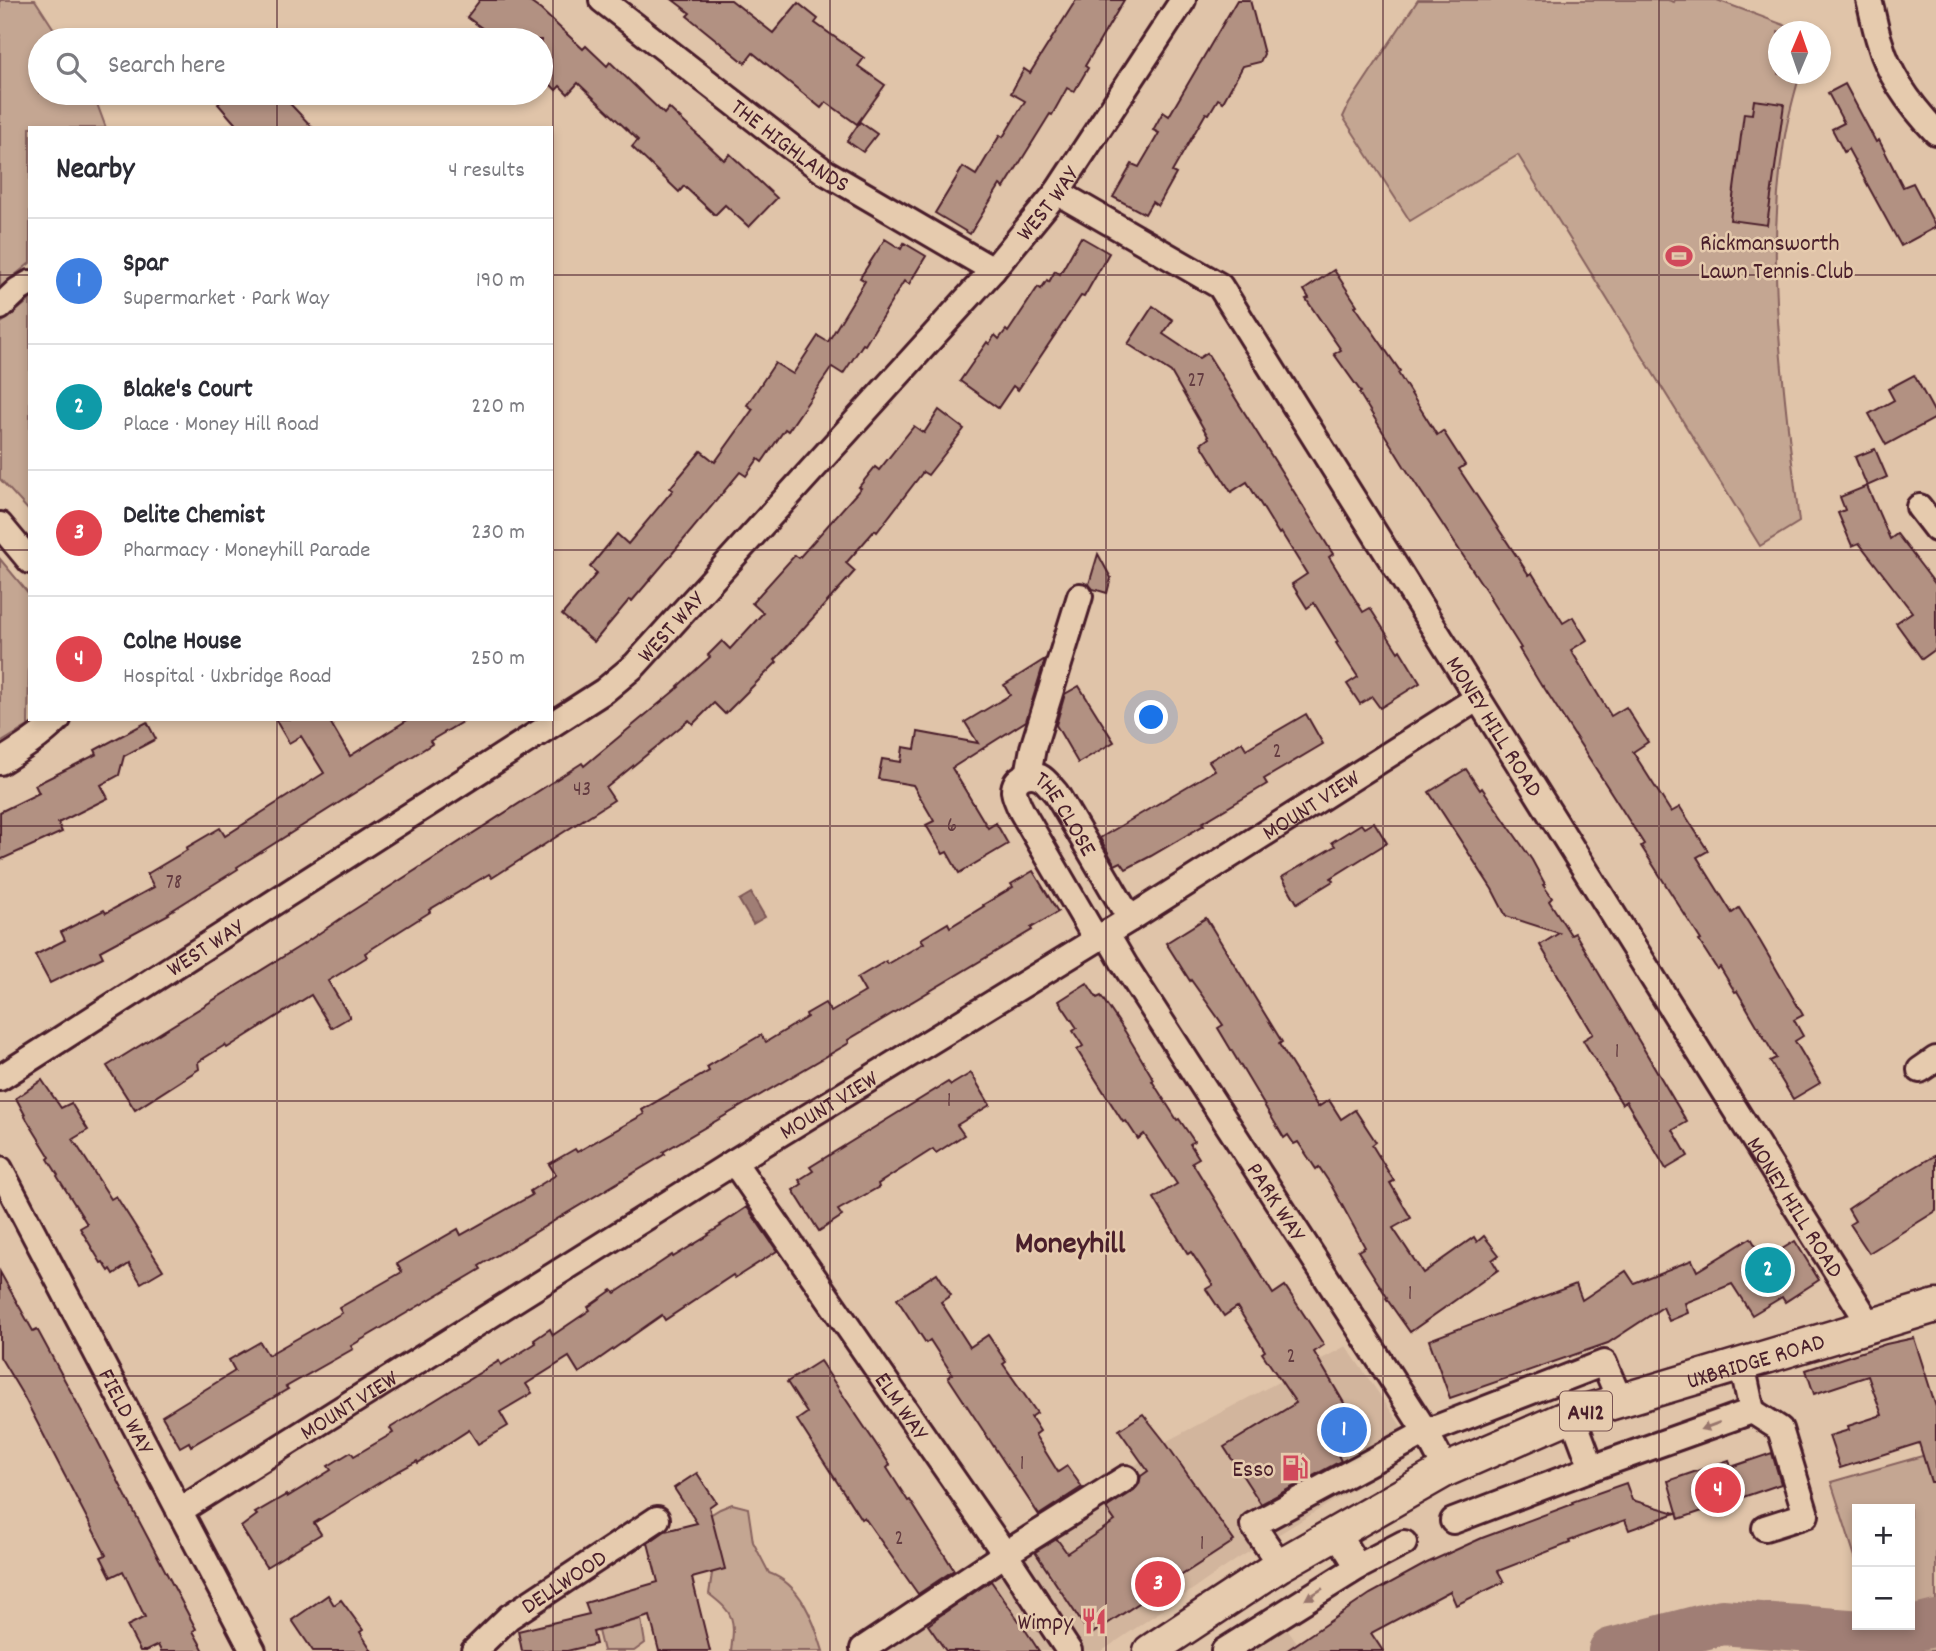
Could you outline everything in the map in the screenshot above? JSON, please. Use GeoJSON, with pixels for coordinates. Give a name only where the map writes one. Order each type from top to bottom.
{"type":"FeatureCollection","features":[{"type":"Feature","properties":{"kind":"main road","name":"UXBRIDGE ROAD"},"geometry":{"type":"LineString","coordinates":[[1271,1572],[1446,1470],[1572,1415],[1936,1306]]}},
{"type":"Feature","properties":{"kind":"main road","name":"A412"},"geometry":{"type":"LineString","coordinates":[[1150,1651],[1271,1572]]}},
{"type":"Feature","properties":{"kind":"street","name":"THE HIGHLANDS"},"geometry":{"type":"LineString","coordinates":[[602,0],[825,172],[993,270]]}},
{"type":"Feature","properties":{"kind":"street","name":"WEST WAY"},"geometry":{"type":"LineString","coordinates":[[0,1078],[604,691],[635,665],[993,270],[1057,192],[1183,0]]}},
{"type":"Feature","properties":{"kind":"street"},"geometry":{"type":"LineString","coordinates":[[1869,0],[1880,46],[1895,76],[1910,101],[1936,132]]}},
{"type":"Feature","properties":{"kind":"street","name":"MONEY HILL ROAD"},"geometry":{"type":"LineString","coordinates":[[1057,192],[1220,286],[1870,1325]]}},
{"type":"Feature","properties":{"kind":"street"},"geometry":{"type":"LineString","coordinates":[[0,307],[28,284]]}},
{"type":"Feature","properties":{"kind":"street"},"geometry":{"type":"LineString","coordinates":[[1919,506],[1936,529]]}},
{"type":"Feature","properties":{"kind":"street"},"geometry":{"type":"LineString","coordinates":[[0,525],[28,559]]}},
{"type":"Feature","properties":{"kind":"street"},"geometry":{"type":"LineString","coordinates":[[1028,775],[1033,748],[1080,596]]}},
{"type":"Feature","properties":{"kind":"street","name":"MOUNT VIEW"},"geometry":{"type":"LineString","coordinates":[[179,1511],[734,1162],[1130,919],[1478,698]]}},
{"type":"Feature","properties":{"kind":"street"},"geometry":{"type":"LineString","coordinates":[[0,762],[26,746],[56,721]]}},
{"type":"Feature","properties":{"kind":"street","name":"THE CLOSE"},"geometry":{"type":"LineString","coordinates":[[1101,936],[1022,813],[1014,792],[1018,780],[1028,775],[1041,777],[1056,793],[1130,919]]}},
{"type":"Feature","properties":{"kind":"street","name":"PARK WAY"},"geometry":{"type":"LineString","coordinates":[[1101,936],[1126,967],[1426,1432],[1446,1470]]}},
{"type":"Feature","properties":{"kind":"street","name":"ELM WAY"},"geometry":{"type":"LineString","coordinates":[[734,1162],[1069,1651]]}},
{"type":"Feature","properties":{"kind":"street","name":"FIELD WAY"},"geometry":{"type":"LineString","coordinates":[[0,1169],[253,1651]]}},
{"type":"Feature","properties":{"kind":"street"},"geometry":{"type":"LineString","coordinates":[[1271,1572],[1253,1525],[1426,1432],[1604,1363],[1620,1401]]}},
{"type":"Feature","properties":{"kind":"street"},"geometry":{"type":"LineString","coordinates":[[1742,1364],[1752,1411],[1780,1429],[1806,1515],[1765,1528]]}},
{"type":"Feature","properties":{"kind":"street"},"geometry":{"type":"LineString","coordinates":[[1453,1521],[1752,1411]]}},
{"type":"Feature","properties":{"kind":"street"},"geometry":{"type":"LineString","coordinates":[[1572,1415],[1592,1468]]}},
{"type":"Feature","properties":{"kind":"street"},"geometry":{"type":"LineString","coordinates":[[863,1649],[1005,1554],[1126,1478]]}},
{"type":"Feature","properties":{"kind":"street","name":"DELLWOOD"},"geometry":{"type":"LineString","coordinates":[[474,1651],[509,1617],[657,1519]]}},
{"type":"Feature","properties":{"kind":"street"},"geometry":{"type":"LineString","coordinates":[[1336,1532],[1358,1567]]}},
{"type":"Feature","properties":{"kind":"street"},"geometry":{"type":"LineString","coordinates":[[1224,1651],[1358,1567],[1404,1543]]}},
{"type":"Feature","properties":{"kind":"shaded area"},"geometry":{"type":"Polygon","coordinates":[[[0,0],[35,0],[53,28],[28,28],[28,105],[97,105],[105,126],[28,126],[28,265],[0,287],[0,0]]]}},
{"type":"Feature","properties":{"kind":"shaded area","name":"Rickmansworth Lawn Tennis Club"},"geometry":{"type":"Polygon","coordinates":[[[1418,0],[1717,0],[1773,21],[1768,21],[1768,84],[1797,84],[1784,142],[1778,189],[1776,284],[1783,380],[1799,522],[1760,546],[1518,155],[1410,221],[1343,117],[1418,0]]]}},
{"type":"Feature","properties":{"kind":"shaded area"},"geometry":{"type":"Polygon","coordinates":[[[28,302],[28,510],[0,479],[0,324],[28,302]]]}},
{"type":"Feature","properties":{"kind":"shaded area"},"geometry":{"type":"Polygon","coordinates":[[[0,559],[28,593],[28,721],[28,726],[0,743],[0,559]]]}},
{"type":"Feature","properties":{"kind":"shaded area"},"geometry":{"type":"Polygon","coordinates":[[[751,893],[765,917],[753,924],[739,900],[751,893]]]}},
{"type":"Feature","properties":{"kind":"shaded area"},"geometry":{"type":"Polygon","coordinates":[[[1346,1346],[1404,1430],[1410,1455],[1239,1558],[1102,1651],[851,1651],[1031,1529],[1135,1466],[1154,1448],[1346,1346]]]}},
{"type":"Feature","properties":{"kind":"shaded area"},"geometry":{"type":"Polygon","coordinates":[[[1936,1452],[1936,1615],[1915,1620],[1915,1504],[1852,1504],[1852,1547],[1831,1482],[1936,1452]]]}},
{"type":"Feature","properties":{"kind":"shaded area"},"geometry":{"type":"Polygon","coordinates":[[[732,1504],[748,1508],[753,1542],[769,1573],[790,1586],[805,1605],[823,1651],[731,1651],[731,1618],[724,1607],[709,1594],[713,1567],[710,1515],[732,1504]]]}},
{"type":"Feature","properties":{"kind":"shaded area"},"geometry":{"type":"Polygon","coordinates":[[[641,1619],[645,1643],[634,1651],[603,1651],[598,1631],[641,1619]]]}},
{"type":"Feature","properties":{"kind":"shaded area"},"geometry":{"type":"Polygon","coordinates":[[[1282,1621],[1303,1651],[1236,1651],[1282,1621]]]}},
{"type":"Feature","properties":{"kind":"shaded area"},"geometry":{"type":"Polygon","coordinates":[[[1936,1632],[1936,1651],[1880,1651],[1936,1632]]]}},
{"type":"Feature","properties":{"kind":"building"},"geometry":{"type":"Polygon","coordinates":[[[480,0],[527,0],[583,49],[586,46],[607,66],[610,62],[664,114],[669,108],[724,160],[730,154],[777,198],[749,227],[725,205],[715,215],[684,186],[679,192],[632,147],[638,140],[578,83],[568,94],[560,86],[556,90],[553,87],[553,28],[482,28],[467,17],[480,0]]]}},
{"type":"Feature","properties":{"kind":"building"},"geometry":{"type":"Polygon","coordinates":[[[673,0],[731,0],[773,33],[798,3],[818,19],[815,23],[864,58],[858,66],[885,85],[857,124],[826,102],[821,108],[753,53],[745,63],[687,16],[690,13],[673,0]]]}},
{"type":"Feature","properties":{"kind":"building"},"geometry":{"type":"Polygon","coordinates":[[[1076,0],[1124,0],[1085,66],[1088,68],[1074,92],[1067,88],[1004,188],[1000,185],[970,234],[935,213],[963,167],[976,175],[1000,135],[1003,137],[1025,101],[1011,93],[1024,69],[1030,73],[1076,0]]]}},
{"type":"Feature","properties":{"kind":"building"},"geometry":{"type":"Polygon","coordinates":[[[1237,0],[1250,0],[1264,54],[1260,62],[1243,66],[1223,102],[1218,99],[1209,114],[1206,113],[1172,172],[1176,174],[1158,206],[1152,202],[1145,214],[1113,197],[1132,164],[1139,167],[1159,133],[1153,130],[1163,112],[1169,116],[1237,0]]]}},
{"type":"Feature","properties":{"kind":"building"},"geometry":{"type":"Polygon","coordinates":[[[1845,84],[1876,142],[1879,140],[1903,187],[1913,183],[1936,227],[1901,246],[1848,149],[1844,152],[1832,129],[1844,123],[1828,93],[1845,84]]]}},
{"type":"Feature","properties":{"kind":"building"},"geometry":{"type":"Polygon","coordinates":[[[1754,100],[1784,104],[1767,225],[1730,220],[1744,113],[1752,114],[1754,100]]]}},
{"type":"Feature","properties":{"kind":"building"},"geometry":{"type":"Polygon","coordinates":[[[219,105],[291,105],[311,126],[237,126],[219,105]]]}},
{"type":"Feature","properties":{"kind":"building"},"geometry":{"type":"Polygon","coordinates":[[[860,122],[877,134],[863,152],[847,141],[860,122]]]}},
{"type":"Feature","properties":{"kind":"building"},"geometry":{"type":"Polygon","coordinates":[[[1081,237],[1109,253],[1084,297],[1081,296],[1018,390],[1013,386],[998,408],[960,381],[987,342],[989,344],[995,335],[999,339],[1006,330],[1008,332],[1038,287],[1041,289],[1047,280],[1049,282],[1055,271],[1060,274],[1081,237]]]}},
{"type":"Feature","properties":{"kind":"building"},"geometry":{"type":"Polygon","coordinates":[[[885,239],[901,249],[904,243],[926,256],[909,284],[904,281],[865,345],[863,344],[843,374],[832,367],[788,431],[785,429],[762,462],[758,459],[746,476],[740,472],[632,601],[629,600],[594,642],[562,615],[597,573],[590,567],[617,534],[628,544],[701,451],[715,462],[753,409],[747,405],[775,363],[793,374],[818,336],[828,342],[865,281],[860,278],[885,239]]]}},
{"type":"Feature","properties":{"kind":"building"},"geometry":{"type":"Polygon","coordinates":[[[1334,270],[1357,305],[1355,306],[1400,371],[1398,373],[1437,435],[1443,431],[1465,465],[1459,469],[1529,575],[1532,573],[1563,623],[1573,617],[1587,640],[1571,650],[1611,716],[1626,707],[1648,742],[1633,752],[1671,812],[1680,807],[1708,851],[1697,857],[1732,913],[1739,908],[1803,1015],[1794,1020],[1803,1036],[1795,1041],[1820,1083],[1793,1099],[1770,1061],[1776,1058],[1737,991],[1735,992],[1720,967],[1717,969],[1699,941],[1701,940],[1641,846],[1644,844],[1542,687],[1491,598],[1404,466],[1359,393],[1361,392],[1334,354],[1341,350],[1306,299],[1309,298],[1304,290],[1334,270]]]}},
{"type":"Feature","properties":{"kind":"building"},"geometry":{"type":"Polygon","coordinates":[[[1153,306],[1173,320],[1163,334],[1199,358],[1207,353],[1333,554],[1329,557],[1363,612],[1370,608],[1420,683],[1380,708],[1372,697],[1360,704],[1347,684],[1358,677],[1314,603],[1307,608],[1292,584],[1307,574],[1281,532],[1279,534],[1247,482],[1231,492],[1201,444],[1209,438],[1171,372],[1128,344],[1153,306]]]}},
{"type":"Feature","properties":{"kind":"building"},"geometry":{"type":"Polygon","coordinates":[[[1914,375],[1936,418],[1886,445],[1869,414],[1894,400],[1888,389],[1914,375]]]}},
{"type":"Feature","properties":{"kind":"building"},"geometry":{"type":"Polygon","coordinates":[[[939,410],[964,429],[928,475],[923,472],[877,532],[875,530],[846,563],[855,571],[775,660],[777,662],[725,714],[714,703],[693,724],[689,720],[606,788],[614,800],[492,878],[489,874],[429,910],[430,912],[365,953],[367,957],[328,981],[350,1017],[331,1028],[311,995],[227,1048],[225,1045],[198,1062],[199,1069],[135,1110],[107,1066],[302,945],[582,763],[584,766],[679,687],[710,657],[708,655],[722,641],[730,649],[763,613],[752,603],[795,555],[799,558],[861,488],[859,487],[875,467],[879,470],[914,426],[924,433],[939,410]]]}},
{"type":"Feature","properties":{"kind":"building"},"geometry":{"type":"Polygon","coordinates":[[[1875,449],[1887,477],[1867,486],[1855,457],[1875,449]]]}},
{"type":"Feature","properties":{"kind":"building"},"geometry":{"type":"Polygon","coordinates":[[[1867,486],[1890,539],[1897,534],[1936,585],[1936,649],[1922,659],[1896,623],[1912,612],[1859,543],[1852,546],[1838,513],[1845,510],[1840,497],[1867,486]]]}},
{"type":"Feature","properties":{"kind":"building"},"geometry":{"type":"Polygon","coordinates":[[[1098,554],[1111,578],[1107,593],[1093,589],[1089,584],[1098,554]]]}},
{"type":"Feature","properties":{"kind":"building"},"geometry":{"type":"Polygon","coordinates":[[[1045,659],[1026,721],[952,768],[988,828],[996,823],[1008,844],[959,873],[947,852],[943,854],[926,825],[934,821],[913,785],[878,779],[882,759],[901,762],[903,747],[915,749],[918,732],[978,743],[965,722],[1010,695],[1004,685],[1045,659]]]}},
{"type":"Feature","properties":{"kind":"building"},"geometry":{"type":"Polygon","coordinates":[[[1079,686],[1114,742],[1078,763],[1056,725],[1065,694],[1079,686]]]}},
{"type":"Feature","properties":{"kind":"building"},"geometry":{"type":"Polygon","coordinates":[[[1306,714],[1323,744],[1264,779],[1267,784],[1151,856],[1126,869],[1121,862],[1115,865],[1100,838],[1215,770],[1209,761],[1242,742],[1246,749],[1306,714]]]}},
{"type":"Feature","properties":{"kind":"building"},"geometry":{"type":"Polygon","coordinates":[[[276,721],[330,721],[350,756],[406,721],[464,721],[169,914],[100,951],[103,957],[50,983],[35,955],[65,940],[61,932],[104,910],[106,913],[154,887],[147,874],[220,828],[225,836],[324,773],[301,736],[289,743],[276,721]]]}},
{"type":"Feature","properties":{"kind":"building"},"geometry":{"type":"Polygon","coordinates":[[[147,722],[156,739],[124,756],[119,775],[101,785],[108,798],[58,823],[62,832],[0,860],[0,812],[39,793],[35,785],[97,754],[95,750],[147,722]]]}},
{"type":"Feature","properties":{"kind":"building"},"geometry":{"type":"Polygon","coordinates":[[[1466,769],[1532,860],[1552,898],[1549,901],[1571,935],[1575,933],[1687,1122],[1673,1130],[1688,1156],[1666,1169],[1626,1101],[1622,1104],[1583,1040],[1593,1034],[1540,945],[1559,933],[1506,916],[1492,889],[1429,792],[1466,769]]]}},
{"type":"Feature","properties":{"kind":"building"},"geometry":{"type":"Polygon","coordinates":[[[1374,822],[1387,843],[1297,903],[1282,877],[1335,846],[1332,842],[1361,824],[1364,828],[1374,822]]]}},
{"type":"Feature","properties":{"kind":"building"},"geometry":{"type":"Polygon","coordinates":[[[1033,871],[1058,912],[1031,928],[1032,930],[848,1040],[849,1043],[663,1152],[665,1154],[479,1266],[481,1269],[351,1346],[353,1349],[286,1387],[288,1389],[191,1446],[189,1442],[180,1447],[162,1416],[235,1371],[229,1360],[260,1342],[268,1355],[342,1313],[339,1308],[402,1272],[397,1264],[458,1229],[461,1235],[532,1195],[530,1191],[556,1175],[549,1164],[575,1149],[577,1152],[644,1114],[642,1110],[709,1071],[707,1067],[761,1035],[766,1042],[825,1003],[831,1012],[865,992],[857,978],[924,943],[921,939],[948,923],[950,927],[1033,871]]]}},
{"type":"Feature","properties":{"kind":"building"},"geometry":{"type":"Polygon","coordinates":[[[1206,918],[1282,1042],[1279,1044],[1318,1107],[1329,1100],[1341,1119],[1355,1110],[1376,1142],[1372,1145],[1394,1181],[1390,1183],[1411,1218],[1393,1228],[1423,1273],[1474,1237],[1477,1242],[1484,1236],[1499,1255],[1492,1260],[1498,1270],[1410,1332],[1358,1251],[1365,1247],[1331,1185],[1319,1167],[1316,1169],[1298,1142],[1294,1144],[1288,1135],[1284,1138],[1218,1028],[1223,1025],[1166,943],[1206,918]]]}},
{"type":"Feature","properties":{"kind":"building"},"geometry":{"type":"Polygon","coordinates":[[[1087,983],[1097,998],[1101,996],[1177,1120],[1179,1119],[1194,1141],[1190,1144],[1199,1158],[1192,1162],[1273,1294],[1285,1286],[1324,1345],[1314,1352],[1364,1437],[1337,1453],[1341,1461],[1261,1504],[1224,1447],[1296,1403],[1262,1353],[1265,1351],[1237,1307],[1224,1316],[1206,1289],[1213,1285],[1191,1252],[1188,1254],[1154,1198],[1177,1184],[1144,1134],[1138,1139],[1126,1121],[1123,1122],[1077,1050],[1083,1046],[1073,1031],[1077,1028],[1059,1001],[1087,983]]]}},
{"type":"Feature","properties":{"kind":"building"},"geometry":{"type":"Polygon","coordinates":[[[971,1073],[990,1105],[957,1125],[964,1135],[936,1153],[933,1149],[878,1184],[879,1187],[838,1210],[842,1216],[819,1231],[793,1190],[802,1184],[799,1180],[813,1171],[810,1167],[948,1082],[951,1085],[971,1073]]]}},
{"type":"Feature","properties":{"kind":"building"},"geometry":{"type":"Polygon","coordinates":[[[42,1080],[61,1108],[71,1103],[88,1130],[73,1139],[111,1199],[116,1196],[163,1270],[141,1283],[129,1264],[114,1274],[101,1263],[80,1228],[87,1224],[24,1115],[16,1098],[42,1080]]]}},
{"type":"Feature","properties":{"kind":"building"},"geometry":{"type":"Polygon","coordinates":[[[1936,1155],[1936,1211],[1869,1253],[1850,1224],[1855,1221],[1848,1209],[1936,1155]]]}},
{"type":"Feature","properties":{"kind":"building"},"geometry":{"type":"Polygon","coordinates":[[[747,1207],[777,1251],[735,1278],[733,1275],[665,1320],[662,1315],[579,1373],[569,1357],[526,1384],[532,1393],[500,1412],[508,1426],[478,1444],[469,1430],[418,1463],[417,1461],[395,1473],[314,1523],[321,1534],[266,1567],[241,1527],[257,1515],[255,1513],[331,1470],[328,1466],[351,1452],[354,1456],[393,1433],[390,1428],[499,1361],[501,1365],[536,1343],[534,1340],[550,1329],[553,1335],[590,1310],[588,1307],[612,1290],[615,1293],[672,1255],[673,1257],[709,1235],[747,1207]]]}},
{"type":"Feature","properties":{"kind":"building"},"geometry":{"type":"Polygon","coordinates":[[[1751,1238],[1764,1260],[1795,1241],[1819,1280],[1785,1302],[1782,1297],[1752,1315],[1732,1284],[1685,1303],[1688,1313],[1669,1321],[1663,1307],[1608,1343],[1450,1398],[1429,1340],[1576,1284],[1582,1300],[1626,1271],[1634,1283],[1692,1260],[1697,1271],[1751,1238]]]}},
{"type":"Feature","properties":{"kind":"building"},"geometry":{"type":"Polygon","coordinates":[[[0,1272],[33,1331],[37,1329],[95,1436],[196,1629],[193,1631],[204,1651],[161,1651],[158,1645],[140,1651],[127,1626],[145,1617],[123,1571],[111,1577],[101,1557],[106,1555],[24,1397],[0,1357],[0,1272]]]}},
{"type":"Feature","properties":{"kind":"building"},"geometry":{"type":"Polygon","coordinates":[[[937,1273],[951,1295],[941,1302],[970,1347],[988,1335],[1006,1362],[1003,1364],[1037,1413],[1031,1417],[1040,1431],[1035,1435],[1058,1472],[1067,1466],[1082,1487],[1039,1515],[948,1377],[952,1374],[930,1340],[926,1343],[897,1299],[937,1273]]]}},
{"type":"Feature","properties":{"kind":"building"},"geometry":{"type":"Polygon","coordinates":[[[1914,1338],[1936,1407],[1936,1482],[1931,1482],[1919,1443],[1840,1468],[1829,1436],[1849,1430],[1848,1426],[1882,1415],[1868,1376],[1814,1394],[1806,1370],[1886,1344],[1914,1338]]]}},
{"type":"Feature","properties":{"kind":"building"},"geometry":{"type":"Polygon","coordinates":[[[820,1361],[890,1465],[887,1468],[954,1570],[918,1594],[864,1517],[861,1519],[797,1420],[807,1413],[787,1382],[820,1361]]]}},
{"type":"Feature","properties":{"kind":"building"},"geometry":{"type":"Polygon","coordinates":[[[1143,1414],[1234,1541],[1090,1635],[1035,1552],[1057,1539],[1067,1553],[1115,1521],[1106,1508],[1134,1490],[1141,1476],[1148,1471],[1119,1430],[1143,1414]]]}},
{"type":"Feature","properties":{"kind":"building"},"geometry":{"type":"Polygon","coordinates":[[[1772,1453],[1781,1484],[1679,1519],[1668,1481],[1729,1460],[1731,1467],[1772,1453]]]}},
{"type":"Feature","properties":{"kind":"building"},"geometry":{"type":"Polygon","coordinates":[[[697,1473],[716,1502],[709,1507],[725,1569],[692,1578],[710,1651],[659,1651],[650,1616],[593,1632],[596,1644],[567,1651],[522,1651],[518,1631],[589,1614],[585,1603],[658,1582],[648,1543],[665,1531],[697,1523],[674,1488],[697,1473]]]}},
{"type":"Feature","properties":{"kind":"building"},"geometry":{"type":"Polygon","coordinates":[[[1626,1483],[1632,1500],[1676,1513],[1629,1530],[1625,1520],[1569,1541],[1570,1543],[1498,1571],[1504,1582],[1456,1605],[1450,1591],[1371,1633],[1383,1651],[1286,1651],[1370,1594],[1427,1563],[1482,1538],[1626,1483]]]}},
{"type":"Feature","properties":{"kind":"building"},"geometry":{"type":"Polygon","coordinates":[[[991,1581],[1039,1651],[946,1651],[928,1625],[991,1581]]]}},
{"type":"Feature","properties":{"kind":"building"},"geometry":{"type":"Polygon","coordinates":[[[328,1595],[334,1605],[341,1600],[363,1630],[360,1632],[372,1651],[313,1651],[292,1620],[328,1595]]]}},
{"type":"Feature","properties":{"kind":"waterway"},"geometry":{"type":"LineString","coordinates":[[1611,1651],[1722,1622],[1888,1635],[1936,1623]]}},
{"type":"Feature","properties":{"kind":"place","name":"Rickmansworth Lawn Tennis Club"},"geometry":{"type":"Point","coordinates":[1679,256]}},
{"type":"Feature","properties":{"kind":"place","name":"Blake's Court"},"geometry":{"type":"Point","coordinates":[1768,1270]}},
{"type":"Feature","properties":{"kind":"place","name":"Spar"},"geometry":{"type":"Point","coordinates":[1344,1430]}},
{"type":"Feature","properties":{"kind":"place","name":"Esso"},"geometry":{"type":"Point","coordinates":[1295,1468]}},
{"type":"Feature","properties":{"kind":"place","name":"Colne House"},"geometry":{"type":"Point","coordinates":[1718,1490]}},
{"type":"Feature","properties":{"kind":"place","name":"Delite Chemist"},"geometry":{"type":"Point","coordinates":[1158,1584]}},
{"type":"Feature","properties":{"kind":"place","name":"Wimpy"},"geometry":{"type":"Point","coordinates":[1094,1621]}},
{"type":"Feature","properties":{"kind":"district","name":"Moneyhill"},"geometry":{"type":"Point","coordinates":[1070,1241]}}]}
